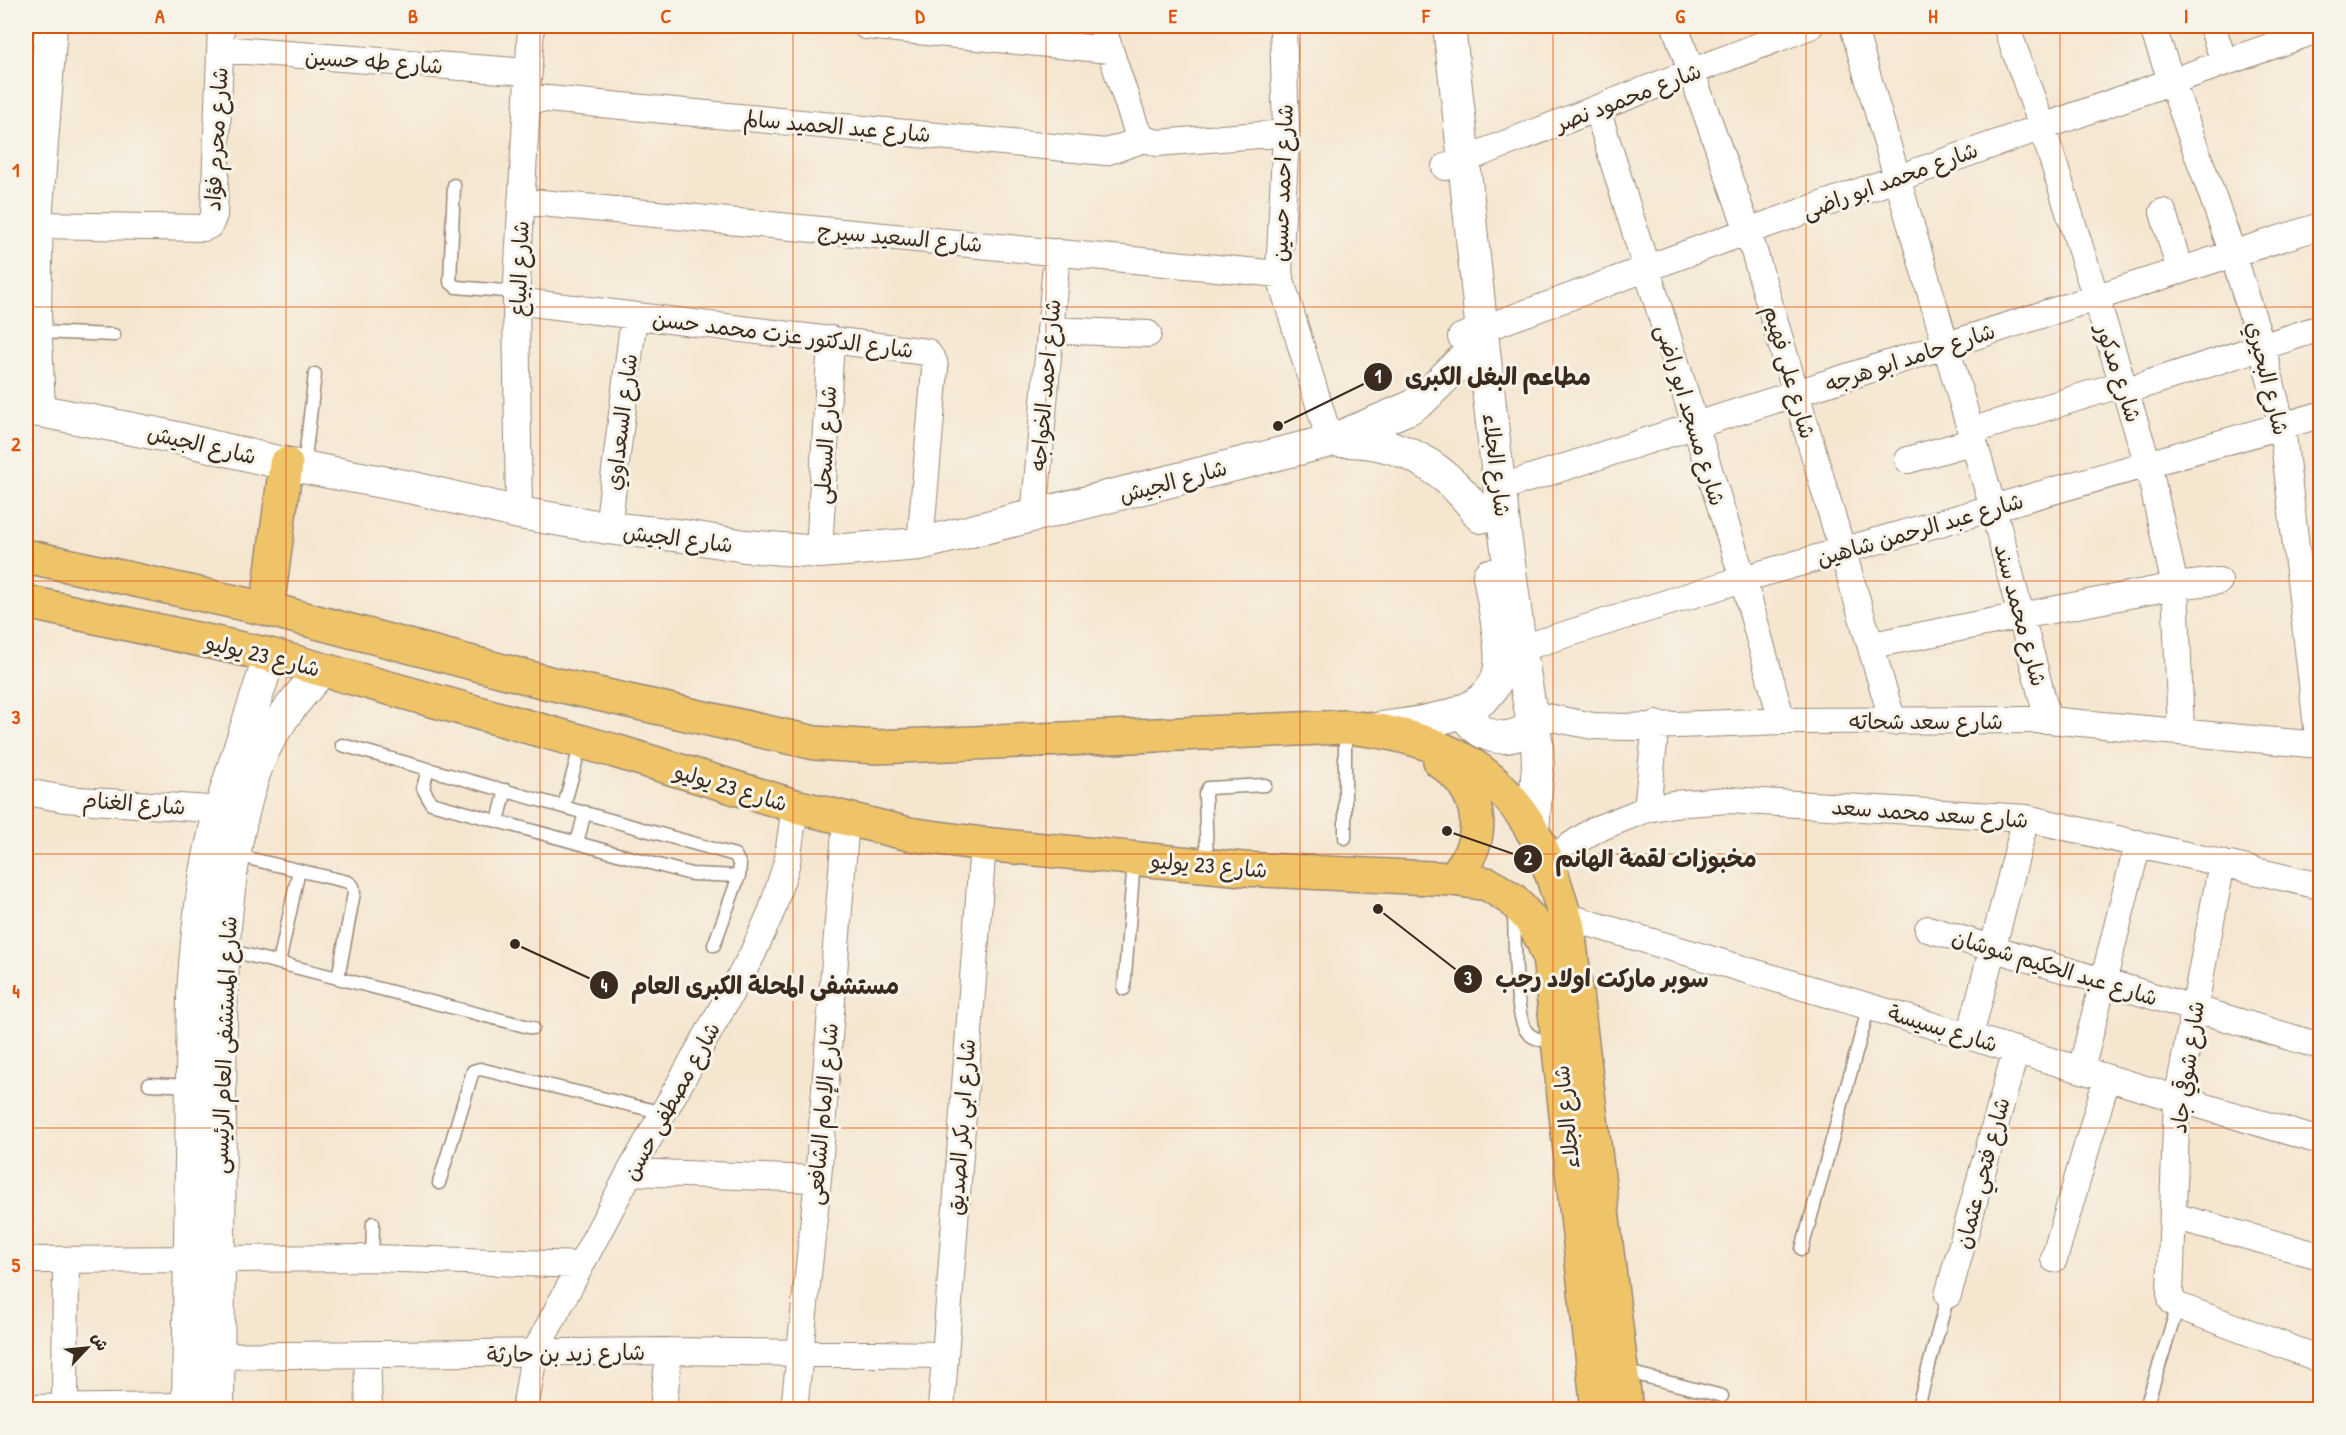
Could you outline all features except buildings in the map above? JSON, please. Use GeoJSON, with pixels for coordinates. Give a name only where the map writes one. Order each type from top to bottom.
{"type":"FeatureCollection","features":[{"type":"Feature","properties":{"kind":"main road"},"geometry":{"type":"LineString","coordinates":[[267,609],[295,466]]}},
{"type":"Feature","properties":{"kind":"main road","name":"شارع 23 يوليو"},"geometry":{"type":"LineString","coordinates":[[26,556],[267,609],[549,683],[815,743],[855,747],[1361,728],[1409,739]]}},
{"type":"Feature","properties":{"kind":"main road"},"geometry":{"type":"LineString","coordinates":[[65,611],[73,567]]}},
{"type":"Feature","properties":{"kind":"main road","name":"شارع 23 يوليو"},"geometry":{"type":"LineString","coordinates":[[26,602],[270,655],[540,732],[615,751],[795,806],[909,834],[983,844],[1207,866],[1452,879]]}},
{"type":"Feature","properties":{"kind":"main road"},"geometry":{"type":"LineString","coordinates":[[540,732],[549,726],[558,710],[558,700],[549,683]]}},
{"type":"Feature","properties":{"kind":"main road"},"geometry":{"type":"LineString","coordinates":[[615,751],[610,732],[612,722],[622,706],[631,701]]}},
{"type":"Feature","properties":{"kind":"main road"},"geometry":{"type":"LineString","coordinates":[[1409,739],[1450,768],[1463,781],[1472,796],[1477,814],[1475,841],[1464,866],[1452,879]]}},
{"type":"Feature","properties":{"kind":"main road","name":"شارع الجلاء"},"geometry":{"type":"LineString","coordinates":[[1409,739],[1449,751],[1470,762],[1502,791],[1533,831],[1547,861],[1565,916],[1626,1410]]}},
{"type":"Feature","properties":{"kind":"main road","name":"شارع الجلاء"},"geometry":{"type":"LineString","coordinates":[[1452,879],[1488,884],[1513,900],[1530,919],[1549,957],[1598,1410]]}},
{"type":"Feature","properties":{"kind":"street"},"geometry":{"type":"LineString","coordinates":[[32,410],[34,212],[51,26]]}},
{"type":"Feature","properties":{"kind":"street","name":"شارع البياع"},"geometry":{"type":"LineString","coordinates":[[519,513],[516,297],[531,26]]}},
{"type":"Feature","properties":{"kind":"street"},"geometry":{"type":"LineString","coordinates":[[866,26],[1110,50]]}},
{"type":"Feature","properties":{"kind":"street"},"geometry":{"type":"LineString","coordinates":[[1102,26],[1132,120],[1145,140],[1157,143],[1286,132]]}},
{"type":"Feature","properties":{"kind":"street","name":"شارع احمد حسين"},"geometry":{"type":"LineString","coordinates":[[1283,26],[1286,132],[1279,274],[1330,441]]}},
{"type":"Feature","properties":{"kind":"street","name":"شارع على فهيم"},"geometry":{"type":"LineString","coordinates":[[1675,26],[1748,231],[1893,722]]}},
{"type":"Feature","properties":{"kind":"street","name":"شارع محمود نصر"},"geometry":{"type":"LineString","coordinates":[[1455,164],[1810,26]]}},
{"type":"Feature","properties":{"kind":"street","name":"شارع محمد سند"},"geometry":{"type":"LineString","coordinates":[[1853,26],[1899,177],[1993,508],[2048,720]]}},
{"type":"Feature","properties":{"kind":"street","name":"شارع مدكور"},"geometry":{"type":"LineString","coordinates":[[2006,26],[2042,126],[2094,298],[2148,464],[2175,586],[2181,731]]}},
{"type":"Feature","properties":{"kind":"street","name":"شارع البحيري"},"geometry":{"type":"LineString","coordinates":[[2152,26],[2234,254],[2283,426],[2320,745]]}},
{"type":"Feature","properties":{"kind":"street"},"geometry":{"type":"LineString","coordinates":[[2212,26],[2224,62]]}},
{"type":"Feature","properties":{"kind":"street","name":"شارع الجلاء"},"geometry":{"type":"LineString","coordinates":[[1361,728],[1453,715],[1489,692],[1500,671],[1481,517],[1455,164],[1439,27]]}},
{"type":"Feature","properties":{"kind":"street","name":"شارع محمد ابو راضى"},"geometry":{"type":"LineString","coordinates":[[1468,343],[1646,268],[2320,28]]}},
{"type":"Feature","properties":{"kind":"street","name":"شارع محرم فؤاد"},"geometry":{"type":"LineString","coordinates":[[34,212],[204,228],[210,225],[214,215],[220,37]]}},
{"type":"Feature","properties":{"kind":"street","name":"شارع طه حسين"},"geometry":{"type":"LineString","coordinates":[[220,37],[528,85]]}},
{"type":"Feature","properties":{"kind":"street","name":"شارع عبد الحميد سالم"},"geometry":{"type":"LineString","coordinates":[[528,85],[1106,152],[1145,140]]}},
{"type":"Feature","properties":{"kind":"street","name":"شارع مسجد ابو راضى"},"geometry":{"type":"LineString","coordinates":[[1597,109],[1743,579],[1782,721]]}},
{"type":"Feature","properties":{"kind":"street","name":"شارع السعيد سيرج"},"geometry":{"type":"LineString","coordinates":[[521,201],[1279,274]]}},
{"type":"Feature","properties":{"kind":"street"},"geometry":{"type":"LineString","coordinates":[[2163,212],[2180,271]]}},
{"type":"Feature","properties":{"kind":"street","name":"شارع حامد ابو هرجه"},"geometry":{"type":"LineString","coordinates":[[1500,488],[2320,226]]}},
{"type":"Feature","properties":{"kind":"street","name":"شارع احمد الخواجه"},"geometry":{"type":"LineString","coordinates":[[1034,518],[1057,252]]}},
{"type":"Feature","properties":{"kind":"street","name":"شارع الدكتور عزت محمد حسن"},"geometry":{"type":"LineString","coordinates":[[516,297],[634,316],[923,350],[934,362],[920,544]]}},
{"type":"Feature","properties":{"kind":"street","name":"شارع السعداوي"},"geometry":{"type":"LineString","coordinates":[[608,528],[634,316]]}},
{"type":"Feature","properties":{"kind":"street"},"geometry":{"type":"LineString","coordinates":[[1908,460],[1972,436],[2320,328]]}},
{"type":"Feature","properties":{"kind":"street"},"geometry":{"type":"LineString","coordinates":[[1050,330],[1148,334]]}},
{"type":"Feature","properties":{"kind":"street","name":"شارع السحلى"},"geometry":{"type":"LineString","coordinates":[[819,552],[831,339]]}},
{"type":"Feature","properties":{"kind":"street","name":"شارع الجلاء"},"geometry":{"type":"LineString","coordinates":[[1468,343],[1500,488],[1532,719],[1538,765],[1533,831]]}},
{"type":"Feature","properties":{"kind":"street","name":"شارع الجيش"},"geometry":{"type":"LineString","coordinates":[[32,410],[168,436],[295,466],[414,488],[519,513],[608,528],[684,536],[745,546],[819,552],[920,544],[1034,518],[1330,441],[1392,417],[1422,400],[1468,343]]}},
{"type":"Feature","properties":{"kind":"street","name":"شارع عبد الرحمن شاهين"},"geometry":{"type":"LineString","coordinates":[[1522,648],[1743,579],[2320,415]]}},
{"type":"Feature","properties":{"kind":"street","name":"شارع الجيش"},"geometry":{"type":"LineString","coordinates":[[1330,441],[1360,440],[1389,445],[1417,456],[1442,472],[1464,493],[1481,517]]}},
{"type":"Feature","properties":{"kind":"street"},"geometry":{"type":"LineString","coordinates":[[1872,645],[2175,586],[2219,580]]}},
{"type":"Feature","properties":{"kind":"street","name":"شارع المستشفى العام الرئيسى"},"geometry":{"type":"LineString","coordinates":[[202,1095],[224,949],[235,855],[232,811],[270,655]]}},
{"type":"Feature","properties":{"kind":"street","name":"شارع المستشفى العام الرئيسى"},"geometry":{"type":"LineString","coordinates":[[198,1408],[203,1355],[205,1259],[196,947],[210,855],[272,734],[295,700],[323,669]]}},
{"type":"Feature","properties":{"kind":"street"},"geometry":{"type":"LineString","coordinates":[[1463,710],[1472,725],[1494,737],[1511,737],[1532,719]]}},
{"type":"Feature","properties":{"kind":"street","name":"شارع سعد شحاته"},"geometry":{"type":"LineString","coordinates":[[1532,719],[1593,726],[1782,721],[2048,720],[2320,745]]}},
{"type":"Feature","properties":{"kind":"street"},"geometry":{"type":"LineString","coordinates":[[1647,809],[1656,724]]}},
{"type":"Feature","properties":{"kind":"street","name":"شارع الغنام"},"geometry":{"type":"LineString","coordinates":[[26,792],[65,799],[232,811]]}},
{"type":"Feature","properties":{"kind":"street","name":"شارع سعد محمد سعد"},"geometry":{"type":"LineString","coordinates":[[1547,861],[1594,830],[1647,809],[1673,804],[1729,800],[2026,818],[2320,886]]}},
{"type":"Feature","properties":{"kind":"street","name":"شارع مصطفى حسن"},"geometry":{"type":"LineString","coordinates":[[525,1410],[534,1354],[630,1172],[752,956],[772,910],[787,862],[795,806]]}},
{"type":"Feature","properties":{"kind":"street"},"geometry":{"type":"LineString","coordinates":[[1970,1036],[2026,818]]}},
{"type":"Feature","properties":{"kind":"street","name":"شارع الإمام الشافعى"},"geometry":{"type":"LineString","coordinates":[[794,1410],[818,1179],[846,819]]}},
{"type":"Feature","properties":{"kind":"street"},"geometry":{"type":"LineString","coordinates":[[2080,1070],[2138,843]]}},
{"type":"Feature","properties":{"kind":"street","name":"شارع ابى بكر الصديق"},"geometry":{"type":"LineString","coordinates":[[941,1410],[983,844]]}},
{"type":"Feature","properties":{"kind":"street","name":"شارع شوقي جاد"},"geometry":{"type":"LineString","coordinates":[[2178,1306],[2172,1300],[2170,1293],[2177,1100],[2222,863]]}},
{"type":"Feature","properties":{"kind":"street","name":"شارع بسيسة"},"geometry":{"type":"LineString","coordinates":[[1565,916],[2320,1141]]}},
{"type":"Feature","properties":{"kind":"street","name":"شارع عبد الحكيم شوشان"},"geometry":{"type":"LineString","coordinates":[[1928,929],[2320,1046]]}},
{"type":"Feature","properties":{"kind":"street","name":"شارع فتحي عثمان"},"geometry":{"type":"LineString","coordinates":[[1948,1295],[2016,1050]]}},
{"type":"Feature","properties":{"kind":"street"},"geometry":{"type":"LineString","coordinates":[[2054,1259],[2107,1078]]}},
{"type":"Feature","properties":{"kind":"street"},"geometry":{"type":"LineString","coordinates":[[630,1172],[818,1179]]}},
{"type":"Feature","properties":{"kind":"street"},"geometry":{"type":"LineString","coordinates":[[2173,1216],[2320,1256]]}},
{"type":"Feature","properties":{"kind":"street"},"geometry":{"type":"LineString","coordinates":[[26,1260],[372,1258],[581,1265]]}},
{"type":"Feature","properties":{"kind":"street"},"geometry":{"type":"LineString","coordinates":[[65,1407],[66,1260]]}},
{"type":"Feature","properties":{"kind":"street"},"geometry":{"type":"LineString","coordinates":[[2178,1306],[2320,1359]]}},
{"type":"Feature","properties":{"kind":"street"},"geometry":{"type":"LineString","coordinates":[[663,1410],[669,1351]]}},
{"type":"Feature","properties":{"kind":"street","name":"شارع زيد بن حارثة"},"geometry":{"type":"LineString","coordinates":[[203,1355],[534,1354],[669,1351],[800,1355],[944,1355]]}},
{"type":"Feature","properties":{"kind":"street"},"geometry":{"type":"LineString","coordinates":[[367,1354],[369,1410]]}},
{"type":"Feature","properties":{"kind":"street"},"geometry":{"type":"LineString","coordinates":[[26,1408],[198,1408]]}},
{"type":"Feature","properties":{"kind":"lane"},"geometry":{"type":"LineString","coordinates":[[454,185],[450,282],[456,287],[516,297]]}},
{"type":"Feature","properties":{"kind":"lane"},"geometry":{"type":"LineString","coordinates":[[32,319],[114,335]]}},
{"type":"Feature","properties":{"kind":"lane"},"geometry":{"type":"LineString","coordinates":[[295,466],[315,374]]}},
{"type":"Feature","properties":{"kind":"lane"},"geometry":{"type":"LineString","coordinates":[[1345,838],[1361,728]]}},
{"type":"Feature","properties":{"kind":"lane"},"geometry":{"type":"LineString","coordinates":[[564,806],[581,742]]}},
{"type":"Feature","properties":{"kind":"lane"},"geometry":{"type":"LineString","coordinates":[[342,745],[724,850],[735,855],[740,865],[739,876],[714,945]]}},
{"type":"Feature","properties":{"kind":"lane"},"geometry":{"type":"LineString","coordinates":[[428,769],[423,788],[431,802],[691,874],[715,877],[739,876]]}},
{"type":"Feature","properties":{"kind":"lane"},"geometry":{"type":"LineString","coordinates":[[1207,866],[1205,794],[1208,788],[1265,785]]}},
{"type":"Feature","properties":{"kind":"lane"},"geometry":{"type":"LineString","coordinates":[[498,821],[506,790]]}},
{"type":"Feature","properties":{"kind":"lane"},"geometry":{"type":"LineString","coordinates":[[577,843],[585,812]]}},
{"type":"Feature","properties":{"kind":"lane"},"geometry":{"type":"LineString","coordinates":[[235,855],[348,882],[353,886],[354,893],[338,978]]}},
{"type":"Feature","properties":{"kind":"lane"},"geometry":{"type":"LineString","coordinates":[[1124,989],[1134,859]]}},
{"type":"Feature","properties":{"kind":"lane"},"geometry":{"type":"LineString","coordinates":[[279,963],[299,870]]}},
{"type":"Feature","properties":{"kind":"lane"},"geometry":{"type":"LineString","coordinates":[[224,949],[533,1028]]}},
{"type":"Feature","properties":{"kind":"lane"},"geometry":{"type":"LineString","coordinates":[[1802,1249],[1869,1006]]}},
{"type":"Feature","properties":{"kind":"lane"},"geometry":{"type":"LineString","coordinates":[[439,1183],[472,1071],[480,1070],[664,1113]]}},
{"type":"Feature","properties":{"kind":"lane"},"geometry":{"type":"LineString","coordinates":[[149,1084],[202,1095]]}},
{"type":"Feature","properties":{"kind":"lane"},"geometry":{"type":"LineString","coordinates":[[372,1258],[373,1223]]}},
{"type":"Feature","properties":{"kind":"lane"},"geometry":{"type":"LineString","coordinates":[[1917,1410],[1948,1295]]}},
{"type":"Feature","properties":{"kind":"lane"},"geometry":{"type":"LineString","coordinates":[[2145,1410],[2178,1306]]}},
{"type":"Feature","properties":{"kind":"lane"},"geometry":{"type":"LineString","coordinates":[[1622,1371],[1722,1395]]}},
{"type":"Feature","properties":{"kind":"place","name":"مطاعم البغل الكبرى"},"geometry":{"type":"Point","coordinates":[1278,426]}},
{"type":"Feature","properties":{"kind":"place","name":"مخبوزات لقمة الهانم"},"geometry":{"type":"Point","coordinates":[1447,831]}},
{"type":"Feature","properties":{"kind":"place","name":"سوبر ماركت اولاد رجب"},"geometry":{"type":"Point","coordinates":[1378,909]}},
{"type":"Feature","properties":{"kind":"place","name":"مستشفى المحلة الكبرى العام"},"geometry":{"type":"Point","coordinates":[515,944]}}]}
